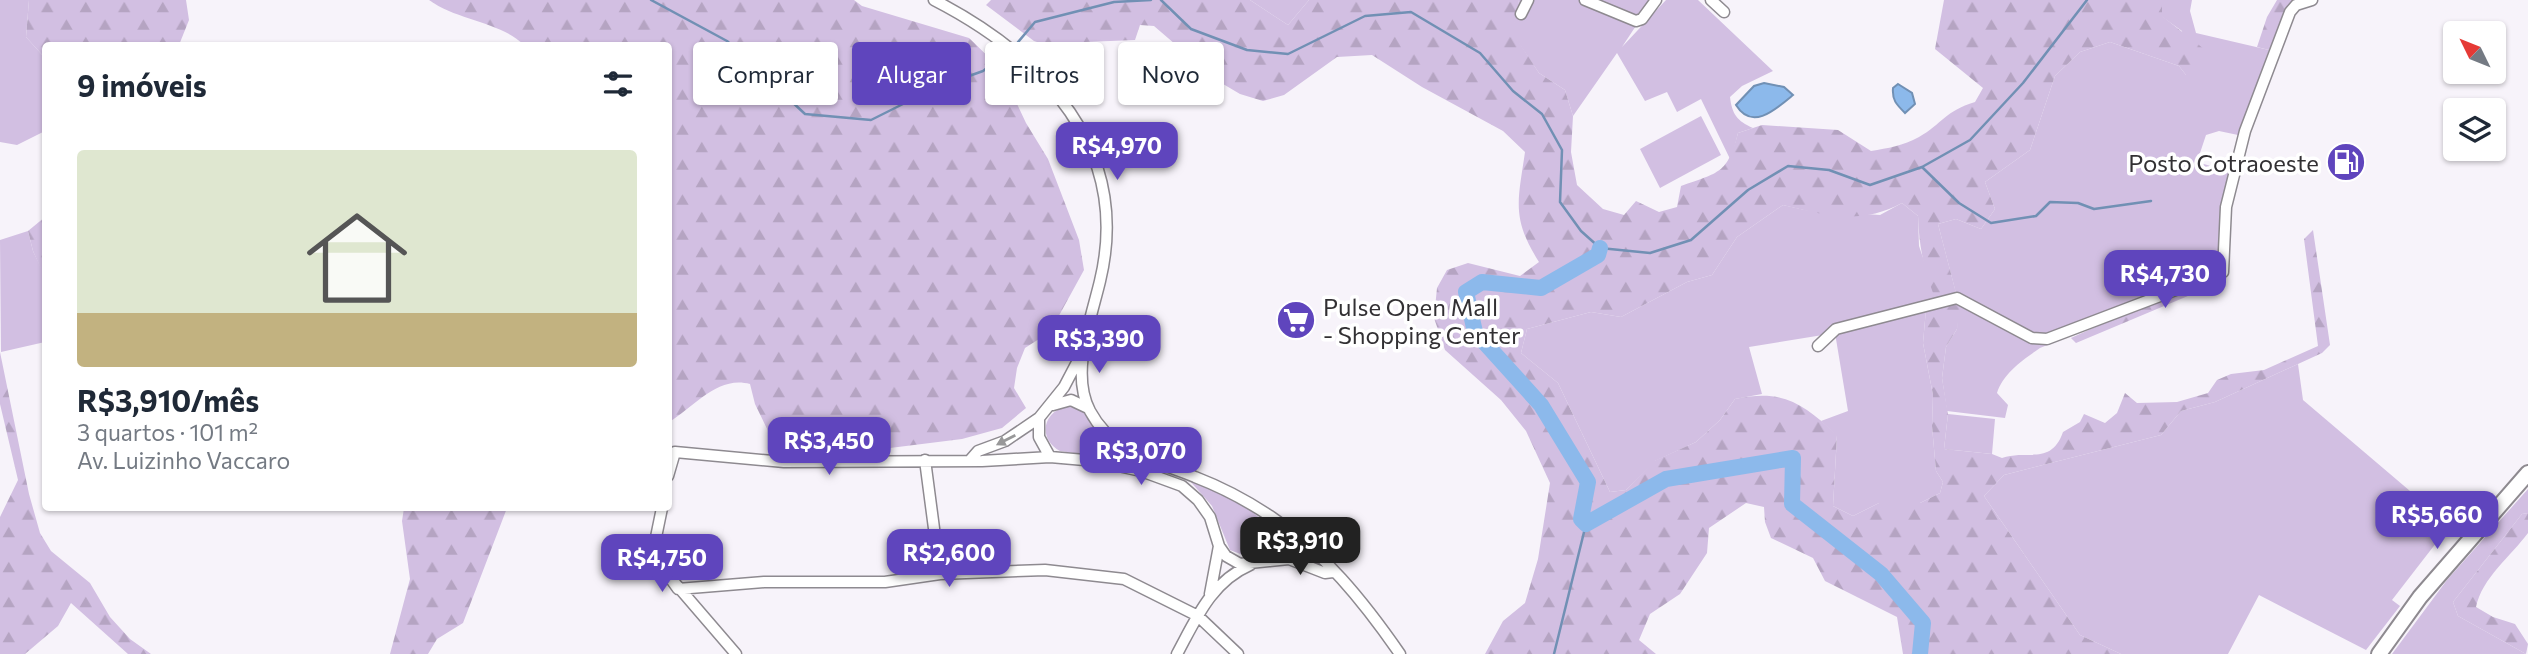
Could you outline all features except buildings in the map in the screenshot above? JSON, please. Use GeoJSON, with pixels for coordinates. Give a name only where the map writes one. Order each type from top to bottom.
{"type":"FeatureCollection","features":[{"type":"Feature","properties":{"kind":"street"},"geometry":{"type":"LineString","coordinates":[[934,0],[984,27],[1016,51],[1052,88],[1078,123],[1093,152],[1101,183],[1106,246],[1085,346],[1084,383],[1088,408],[1105,432],[1129,452],[1212,484],[1270,517],[1309,546],[1368,611],[1400,654]]}},
{"type":"Feature","properties":{"kind":"street"},"geometry":{"type":"LineString","coordinates":[[1521,14],[1528,0]]}},
{"type":"Feature","properties":{"kind":"street"},"geometry":{"type":"LineString","coordinates":[[1585,0],[1636,21],[1642,19],[1656,0]]}},
{"type":"Feature","properties":{"kind":"street"},"geometry":{"type":"LineString","coordinates":[[1712,0],[1724,12]]}},
{"type":"Feature","properties":{"kind":"street"},"geometry":{"type":"LineString","coordinates":[[1818,346],[1836,329],[1956,298],[2032,338],[2047,339],[2223,272],[2226,207],[2245,131],[2290,12],[2296,5],[2312,0]]}},
{"type":"Feature","properties":{"kind":"street"},"geometry":{"type":"LineString","coordinates":[[971,459],[978,451],[1005,442],[1039,418],[1064,387],[1085,346]]}},
{"type":"Feature","properties":{"kind":"street"},"geometry":{"type":"LineString","coordinates":[[1049,408],[1071,400],[1088,408]]}},
{"type":"Feature","properties":{"kind":"street"},"geometry":{"type":"LineString","coordinates":[[1039,418],[1039,437],[1050,457]]}},
{"type":"Feature","properties":{"kind":"street"},"geometry":{"type":"LineString","coordinates":[[672,462],[675,452],[784,462],[1050,457],[1108,463],[1172,480],[1191,492],[1205,508],[1214,526],[1219,546],[1210,594],[1177,654]]}},
{"type":"Feature","properties":{"kind":"street"},"geometry":{"type":"LineString","coordinates":[[925,460],[940,574]]}},
{"type":"Feature","properties":{"kind":"street"},"geometry":{"type":"LineString","coordinates":[[2379,654],[2420,597],[2528,473]]}},
{"type":"Feature","properties":{"kind":"street"},"geometry":{"type":"LineString","coordinates":[[661,511],[655,542],[668,575],[736,654]]}},
{"type":"Feature","properties":{"kind":"street"},"geometry":{"type":"LineString","coordinates":[[1210,594],[1234,573],[1255,563],[1274,542],[1275,529],[1270,517]]}},
{"type":"Feature","properties":{"kind":"street"},"geometry":{"type":"LineString","coordinates":[[1219,546],[1231,559],[1255,563],[1289,559],[1325,573],[1333,572]]}},
{"type":"Feature","properties":{"kind":"street"},"geometry":{"type":"LineString","coordinates":[[678,589],[764,582],[885,582],[940,574],[1045,570],[1124,579],[1198,616],[1238,654]]}},
{"type":"Feature","properties":{"kind":"green space"},"geometry":{"type":"Polygon","coordinates":[[[0,0],[29,0],[26,37],[42,55],[42,132],[17,145],[0,142],[0,0]]]}},
{"type":"Feature","properties":{"kind":"green space"},"geometry":{"type":"Polygon","coordinates":[[[29,0],[186,0],[189,20],[180,42],[42,42],[42,55],[26,37],[29,0]]]}},
{"type":"Feature","properties":{"kind":"green space"},"geometry":{"type":"Polygon","coordinates":[[[429,0],[854,0],[862,6],[969,38],[985,53],[985,105],[1017,105],[1048,159],[1079,240],[1084,270],[1050,332],[1025,348],[1017,368],[1014,388],[1026,408],[1002,428],[962,439],[882,449],[804,447],[770,435],[755,404],[750,384],[738,382],[717,388],[672,420],[672,42],[520,42],[503,31],[453,13],[429,0]]]}},
{"type":"Feature","properties":{"kind":"green space"},"geometry":{"type":"Polygon","coordinates":[[[991,0],[1250,0],[1288,25],[1309,0],[1519,0],[1513,33],[1539,73],[1565,90],[1573,116],[1571,152],[1577,185],[1603,209],[1624,215],[1636,201],[1659,212],[1677,207],[1681,186],[1720,170],[1730,157],[1738,133],[1762,125],[1838,130],[1871,151],[1913,140],[1957,109],[1975,102],[1983,88],[1935,49],[1944,0],[2162,0],[2162,16],[2204,49],[2203,66],[2186,75],[2179,66],[2110,42],[2080,52],[2055,76],[2030,150],[1985,182],[1995,209],[1981,229],[1956,219],[1938,224],[1960,308],[1957,329],[1946,347],[1942,378],[1948,414],[1944,449],[1992,454],[2002,458],[2045,453],[2058,443],[2063,432],[2080,422],[2084,414],[2105,423],[2117,413],[2125,393],[2137,403],[2177,402],[2208,393],[2217,380],[2231,374],[2264,370],[2318,346],[2304,239],[2313,230],[2330,345],[2322,353],[2215,402],[2181,411],[2161,435],[2004,475],[1984,496],[2080,635],[2121,654],[1903,654],[1897,617],[1825,581],[1813,558],[1771,538],[1765,522],[1764,507],[1746,503],[1709,528],[1707,553],[1680,594],[1650,614],[1639,640],[1656,654],[1485,654],[1503,621],[1525,603],[1538,559],[1550,483],[1526,431],[1501,400],[1445,350],[1434,318],[1437,288],[1447,270],[1468,263],[1520,276],[1539,262],[1520,221],[1519,197],[1525,152],[1503,131],[1422,87],[1372,55],[1337,57],[1284,95],[1263,101],[1240,94],[1224,85],[1224,42],[1173,42],[1154,26],[1140,25],[1135,40],[1034,41],[986,5],[991,0]],[[1902,203],[1887,210],[1858,216],[1829,215],[1783,205],[1737,237],[1712,275],[1687,282],[1621,317],[1591,312],[1527,329],[1521,353],[1558,383],[1610,492],[1626,490],[1654,461],[1696,442],[1720,420],[1735,399],[1766,396],[1791,401],[1802,407],[1837,435],[1833,506],[1853,516],[1879,503],[1920,503],[1940,493],[1943,482],[1936,471],[1932,426],[1933,395],[1923,343],[1926,309],[1938,305],[1920,240],[1918,216],[1902,203]]]}},
{"type":"Feature","properties":{"kind":"green space"},"geometry":{"type":"Polygon","coordinates":[[[1250,0],[1309,0],[1288,25],[1250,0]]]}},
{"type":"Feature","properties":{"kind":"green space"},"geometry":{"type":"Polygon","coordinates":[[[1519,0],[1653,0],[1622,47],[1666,0],[1698,0],[1773,71],[1742,86],[1730,97],[1736,116],[1753,128],[1738,133],[1731,161],[1701,99],[1677,112],[1667,92],[1645,101],[1617,53],[1573,116],[1565,90],[1539,73],[1512,33],[1519,0]]]}},
{"type":"Feature","properties":{"kind":"green space"},"geometry":{"type":"Polygon","coordinates":[[[2162,0],[2192,0],[2190,11],[2196,33],[2269,50],[2238,135],[2219,131],[2206,135],[2197,162],[2231,172],[2227,272],[2040,348],[2015,367],[2000,386],[1997,393],[2008,405],[2005,418],[1947,411],[1942,378],[1946,347],[1957,329],[1958,301],[1938,224],[1956,219],[1981,229],[1995,209],[1985,182],[2030,150],[2055,76],[2080,52],[2110,42],[2179,66],[2186,75],[2182,31],[2161,16],[2162,0]]]}},
{"type":"Feature","properties":{"kind":"green space"},"geometry":{"type":"Polygon","coordinates":[[[2277,0],[2304,0],[2292,5],[2269,50],[2257,47],[2267,17],[2277,0]]]}},
{"type":"Feature","properties":{"kind":"green space"},"geometry":{"type":"Polygon","coordinates":[[[1701,116],[1721,155],[1660,188],[1640,149],[1701,116]]]}},
{"type":"Feature","properties":{"kind":"green space"},"geometry":{"type":"Polygon","coordinates":[[[1902,203],[1918,216],[1919,246],[1939,305],[1926,309],[1923,343],[1933,395],[1932,426],[1936,471],[1943,482],[1940,493],[1920,503],[1879,503],[1853,516],[1833,506],[1837,436],[1821,421],[1848,411],[1835,333],[1749,347],[1762,394],[1735,399],[1720,420],[1696,442],[1655,461],[1626,490],[1610,492],[1558,383],[1521,353],[1527,329],[1591,312],[1621,317],[1687,282],[1712,275],[1737,237],[1783,205],[1805,210],[1880,215],[1902,203]]]}},
{"type":"Feature","properties":{"kind":"green space"},"geometry":{"type":"Polygon","coordinates":[[[42,219],[42,271],[33,251],[28,231],[42,219]]]}},
{"type":"Feature","properties":{"kind":"green space"},"geometry":{"type":"Polygon","coordinates":[[[28,231],[33,251],[42,270],[42,343],[1,352],[0,240],[28,231]]]}},
{"type":"Feature","properties":{"kind":"green space"},"geometry":{"type":"Polygon","coordinates":[[[2227,272],[2226,280],[2076,343],[2071,338],[2157,299],[2227,272]]]}},
{"type":"Feature","properties":{"kind":"green space"},"geometry":{"type":"Polygon","coordinates":[[[0,352],[29,494],[40,533],[51,551],[90,583],[110,617],[130,639],[151,654],[128,654],[71,603],[58,626],[25,654],[0,654],[0,517],[18,480],[0,404],[0,352]]]}},
{"type":"Feature","properties":{"kind":"green space"},"geometry":{"type":"Polygon","coordinates":[[[2298,364],[2303,400],[2450,525],[2392,600],[2400,606],[2366,650],[2259,595],[2228,654],[2121,654],[2080,635],[1984,496],[2004,475],[2161,435],[2181,411],[2215,402],[2298,364]]]}},
{"type":"Feature","properties":{"kind":"green space"},"geometry":{"type":"Polygon","coordinates":[[[1067,406],[1082,410],[1101,436],[1129,461],[1060,451],[1053,446],[1046,433],[1048,420],[1052,414],[1067,406]]]}},
{"type":"Feature","properties":{"kind":"green space"},"geometry":{"type":"Polygon","coordinates":[[[1948,414],[1995,419],[1992,454],[1944,449],[1948,414]]]}},
{"type":"Feature","properties":{"kind":"green space"},"geometry":{"type":"Polygon","coordinates":[[[1190,481],[1226,496],[1262,521],[1268,530],[1268,541],[1263,549],[1248,557],[1230,550],[1212,506],[1190,481]]]}},
{"type":"Feature","properties":{"kind":"green space"},"geometry":{"type":"Polygon","coordinates":[[[2528,489],[2528,513],[2522,514],[2453,602],[2458,616],[2526,654],[2392,654],[2447,580],[2528,489]]]}},
{"type":"Feature","properties":{"kind":"green space"},"geometry":{"type":"Polygon","coordinates":[[[404,511],[506,511],[463,623],[437,639],[428,654],[390,654],[410,579],[402,521],[404,511]]]}},
{"type":"Feature","properties":{"kind":"green space"},"geometry":{"type":"Polygon","coordinates":[[[2528,513],[2528,533],[2484,586],[2476,607],[2493,617],[2515,624],[2528,644],[2526,654],[2458,616],[2453,602],[2522,514],[2528,513]]]}},
{"type":"Feature","properties":{"kind":"water"},"geometry":{"type":"Polygon","coordinates":[[[1764,83],[1784,87],[1793,95],[1764,115],[1749,117],[1742,113],[1736,105],[1754,86],[1764,83]]]}},
{"type":"Feature","properties":{"kind":"water"},"geometry":{"type":"Polygon","coordinates":[[[1898,84],[1912,93],[1915,104],[1905,113],[1893,96],[1893,88],[1898,84]]]}},
{"type":"Feature","properties":{"kind":"waterway"},"geometry":{"type":"LineString","coordinates":[[651,0],[727,41],[805,114],[871,120],[933,89],[985,69]]}},
{"type":"Feature","properties":{"kind":"waterway"},"geometry":{"type":"LineString","coordinates":[[1018,42],[1035,22],[1114,2],[1151,0]]}},
{"type":"Feature","properties":{"kind":"waterway"},"geometry":{"type":"LineString","coordinates":[[1161,0],[1191,29],[1247,50],[1288,54],[1365,16],[1411,12],[1480,53],[1513,91],[1542,114],[1562,150],[1560,202],[1581,231],[1600,248],[1650,253],[1691,240],[1748,190],[1788,166],[1829,170],[1870,185],[1922,167],[1970,140],[2023,83],[2087,0]]}},
{"type":"Feature","properties":{"kind":"waterway"},"geometry":{"type":"LineString","coordinates":[[1922,167],[1959,203],[1991,223],[2036,216],[2050,202],[2078,203],[2094,209],[2151,201]]}},
{"type":"Feature","properties":{"kind":"waterway"},"geometry":{"type":"LineString","coordinates":[[1600,248],[1598,255],[1541,288],[1482,282],[1466,292],[1475,332],[1541,405],[1588,482],[1581,519],[1586,524],[1666,479],[1793,458],[1792,504],[1881,574],[1923,623],[1920,654]]}},
{"type":"Feature","properties":{"kind":"waterway"},"geometry":{"type":"LineString","coordinates":[[1554,654],[1586,524]]}},
{"type":"Feature","properties":{"kind":"place","name":"Posto Cotraoeste"},"geometry":{"type":"Point","coordinates":[2346,162]}},
{"type":"Feature","properties":{"kind":"place","name":"Pulse Open Mall - Shopping Center"},"geometry":{"type":"Point","coordinates":[1296,320]}}]}
